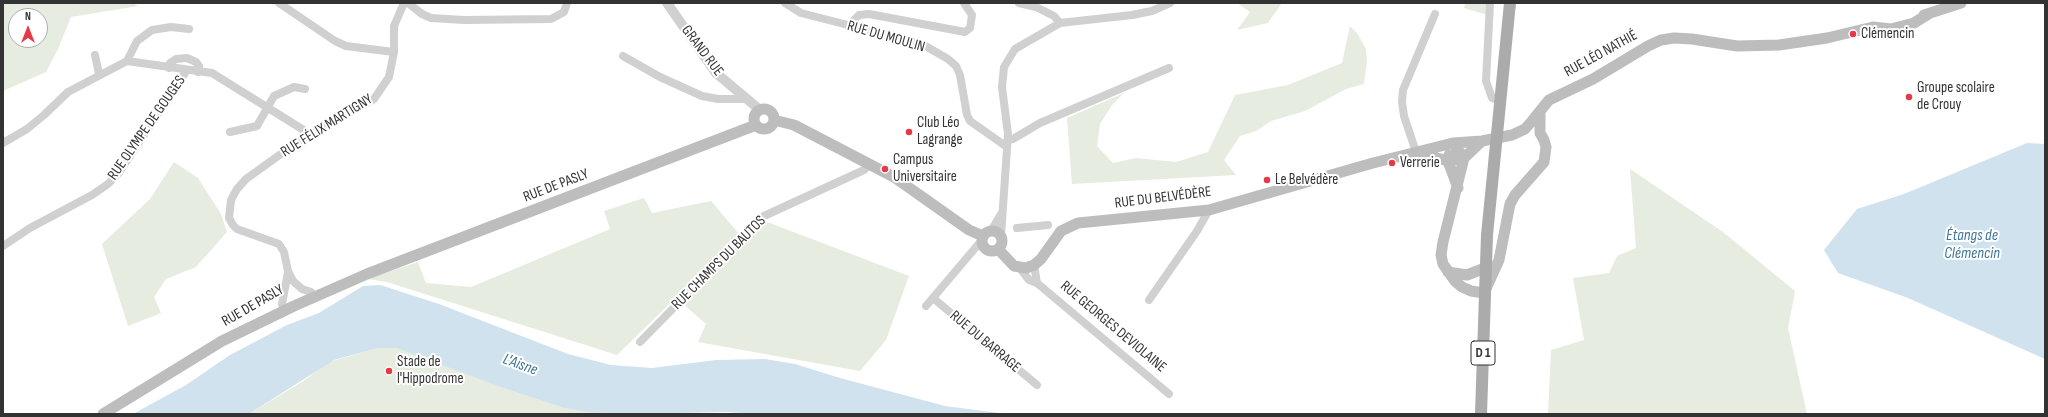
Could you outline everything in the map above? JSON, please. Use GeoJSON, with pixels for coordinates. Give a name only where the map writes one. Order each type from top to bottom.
{"type":"FeatureCollection","features":[{"type":"Feature","properties":{"kind":"main road","name":"D 1"},"geometry":{"type":"LineString","coordinates":[[1481,414],[1484,293],[1495,153],[1510,3]]}},
{"type":"Feature","properties":{"kind":"main road","name":"RUE LÉO NATHIÉ"},"geometry":{"type":"LineString","coordinates":[[1525,129],[1549,100],[1592,79],[1661,40],[1674,38],[1692,39],[1737,46],[1779,45],[1827,38],[1873,27],[1891,29],[1923,19],[1930,13],[1961,3]]}},
{"type":"Feature","properties":{"kind":"main road"},"geometry":{"type":"LineString","coordinates":[[760,110],[770,111],[774,120],[771,126],[765,129],[756,125],[754,118],[760,110]]}},
{"type":"Feature","properties":{"kind":"main road"},"geometry":{"type":"LineString","coordinates":[[1453,143],[1464,158],[1441,255],[1443,264],[1448,272],[1462,287],[1471,291],[1484,293],[1498,260],[1510,204],[1515,195],[1544,162],[1546,147],[1540,134],[1540,111]]}},
{"type":"Feature","properties":{"kind":"main road"},"geometry":{"type":"LineString","coordinates":[[774,120],[794,125],[894,176],[970,230],[989,236],[1002,242],[998,249],[991,251],[987,250],[989,236]]}},
{"type":"Feature","properties":{"kind":"main road","name":"RUE DE PASLY"},"geometry":{"type":"LineString","coordinates":[[222,341],[294,306],[367,274],[756,125]]}},
{"type":"Feature","properties":{"kind":"main road","name":"RUE DU BELVÉDÈRE"},"geometry":{"type":"LineString","coordinates":[[1034,265],[1041,259],[1061,231],[1078,223],[1209,210],[1416,152],[1453,143],[1498,139],[1525,129]]}},
{"type":"Feature","properties":{"kind":"main road"},"geometry":{"type":"LineString","coordinates":[[1525,129],[1540,134]]}},
{"type":"Feature","properties":{"kind":"main road"},"geometry":{"type":"LineString","coordinates":[[1416,152],[1448,161],[1464,158],[1482,141]]}},
{"type":"Feature","properties":{"kind":"main road"},"geometry":{"type":"LineString","coordinates":[[1453,143],[1448,161],[1458,188]]}},
{"type":"Feature","properties":{"kind":"main road","name":"RUE GEORGES DEVIOLAINE"},"geometry":{"type":"LineString","coordinates":[[998,249],[1014,266],[1020,268]]}},
{"type":"Feature","properties":{"kind":"main road"},"geometry":{"type":"LineString","coordinates":[[1020,268],[1026,268],[1034,265]]}},
{"type":"Feature","properties":{"kind":"main road"},"geometry":{"type":"LineString","coordinates":[[1448,272],[1468,275],[1486,268]]}},
{"type":"Feature","properties":{"kind":"main road","name":"RUE DE PASLY"},"geometry":{"type":"LineString","coordinates":[[103,414],[222,341],[251,320],[282,304],[331,284],[367,274]]}},
{"type":"Feature","properties":{"kind":"street"},"geometry":{"type":"LineString","coordinates":[[279,3],[335,41],[346,46],[394,52]]}},
{"type":"Feature","properties":{"kind":"street","name":"RUE FÉLIX MARTIGNY"},"geometry":{"type":"LineString","coordinates":[[311,292],[302,289],[293,281],[288,271],[284,252],[279,244],[237,228],[229,218],[229,208],[237,189],[246,179],[310,134],[374,99],[389,77],[394,52],[394,26],[404,3]]}},
{"type":"Feature","properties":{"kind":"street"},"geometry":{"type":"LineString","coordinates":[[408,3],[422,14],[431,18],[464,20],[551,19],[564,12],[567,3]]}},
{"type":"Feature","properties":{"kind":"street","name":"GRAND RUE"},"geometry":{"type":"LineString","coordinates":[[667,3],[716,73],[745,99],[760,110]]}},
{"type":"Feature","properties":{"kind":"street","name":"RUE DU MOULIN"},"geometry":{"type":"LineString","coordinates":[[785,3],[801,13],[922,44],[948,59],[956,66],[960,75],[967,115],[970,121],[1007,143]]}},
{"type":"Feature","properties":{"kind":"street"},"geometry":{"type":"LineString","coordinates":[[848,26],[859,15],[868,14],[965,32],[970,28],[972,15],[964,3]]}},
{"type":"Feature","properties":{"kind":"street"},"geometry":{"type":"LineString","coordinates":[[1019,3],[1036,7],[1054,16],[1060,23]]}},
{"type":"Feature","properties":{"kind":"street"},"geometry":{"type":"LineString","coordinates":[[926,306],[1003,221],[1002,213],[1007,143],[1002,87],[1004,67],[1015,49],[1060,23],[1132,15],[1152,11],[1170,3]]}},
{"type":"Feature","properties":{"kind":"street"},"geometry":{"type":"LineString","coordinates":[[1490,3],[1486,81],[1492,98],[1501,100]]}},
{"type":"Feature","properties":{"kind":"street"},"geometry":{"type":"LineString","coordinates":[[1416,152],[1404,116],[1402,102],[1403,90],[1435,14]]}},
{"type":"Feature","properties":{"kind":"street"},"geometry":{"type":"LineString","coordinates":[[127,61],[137,41],[152,30],[171,27],[189,29]]}},
{"type":"Feature","properties":{"kind":"street"},"geometry":{"type":"LineString","coordinates":[[95,55],[99,74]]}},
{"type":"Feature","properties":{"kind":"street"},"geometry":{"type":"LineString","coordinates":[[623,56],[660,77],[702,96],[718,99],[745,99]]}},
{"type":"Feature","properties":{"kind":"street"},"geometry":{"type":"LineString","coordinates":[[169,68],[170,63],[176,59],[188,58],[196,62],[198,72]]}},
{"type":"Feature","properties":{"kind":"street"},"geometry":{"type":"LineString","coordinates":[[3,143],[27,129],[68,92],[99,74],[127,61],[212,73],[310,134]]}},
{"type":"Feature","properties":{"kind":"street"},"geometry":{"type":"LineString","coordinates":[[1007,143],[1040,123],[1169,68]]}},
{"type":"Feature","properties":{"kind":"street","name":"RUE OLYMPE DE GOUGES"},"geometry":{"type":"LineString","coordinates":[[3,246],[30,228],[92,195],[108,184],[118,174],[187,70]]}},
{"type":"Feature","properties":{"kind":"street"},"geometry":{"type":"LineString","coordinates":[[230,132],[257,126],[274,96],[294,87],[305,89]]}},
{"type":"Feature","properties":{"kind":"street","name":"RUE CHAMPS DU BAUTOS"},"geometry":{"type":"LineString","coordinates":[[640,342],[764,216],[864,170],[870,164]]}},
{"type":"Feature","properties":{"kind":"street"},"geometry":{"type":"LineString","coordinates":[[1150,300],[1197,231],[1209,210]]}},
{"type":"Feature","properties":{"kind":"street"},"geometry":{"type":"LineString","coordinates":[[1017,228],[1048,225]]}},
{"type":"Feature","properties":{"kind":"street","name":"RUE GEORGES DEVIOLAINE"},"geometry":{"type":"LineString","coordinates":[[1034,265],[1037,283]]}},
{"type":"Feature","properties":{"kind":"street","name":"RUE GEORGES DEVIOLAINE"},"geometry":{"type":"LineString","coordinates":[[1020,268],[1029,280],[1037,283],[1169,394]]}},
{"type":"Feature","properties":{"kind":"street","name":"RUE FÉLIX MARTIGNY"},"geometry":{"type":"LineString","coordinates":[[282,304],[288,271]]}},
{"type":"Feature","properties":{"kind":"street","name":"RUE DU BARRAGE"},"geometry":{"type":"LineString","coordinates":[[932,298],[1037,385]]}},
{"type":"Feature","properties":{"kind":"shaded area"},"geometry":{"type":"Polygon","coordinates":[[[3,3],[133,3],[138,6],[71,17],[58,49],[46,72],[3,91],[3,3]]]}},
{"type":"Feature","properties":{"kind":"shaded area"},"geometry":{"type":"Polygon","coordinates":[[[1237,3],[1282,3],[1268,23],[1237,30],[1250,12],[1237,3]]]}},
{"type":"Feature","properties":{"kind":"shaded area"},"geometry":{"type":"Polygon","coordinates":[[[1465,3],[1487,3],[1487,15],[1464,8],[1465,3]]]}},
{"type":"Feature","properties":{"kind":"shaded area"},"geometry":{"type":"Polygon","coordinates":[[[1350,26],[1357,33],[1366,49],[1367,62],[1364,84],[1346,89],[1305,111],[1271,121],[1256,131],[1240,136],[1224,160],[1236,175],[1072,184],[1067,118],[1124,93],[1112,105],[1100,124],[1097,146],[1113,163],[1136,158],[1176,162],[1208,152],[1235,95],[1288,85],[1342,63],[1350,26]]]}},
{"type":"Feature","properties":{"kind":"shaded area"},"geometry":{"type":"Polygon","coordinates":[[[174,162],[198,178],[221,214],[227,232],[196,267],[166,279],[154,297],[161,313],[128,326],[102,244],[150,199],[174,162]]]}},
{"type":"Feature","properties":{"kind":"shaded area"},"geometry":{"type":"Polygon","coordinates":[[[1630,169],[1723,232],[1795,291],[1788,328],[1807,414],[1548,414],[1551,350],[1584,340],[1573,278],[1609,273],[1617,256],[1636,248],[1630,169]]]}},
{"type":"Feature","properties":{"kind":"shaded area"},"geometry":{"type":"Polygon","coordinates":[[[644,198],[652,213],[711,201],[740,235],[617,355],[387,282],[368,279],[418,262],[426,283],[471,287],[610,229],[604,211],[644,198]]]}},
{"type":"Feature","properties":{"kind":"shaded area"},"geometry":{"type":"Polygon","coordinates":[[[762,220],[909,276],[886,340],[860,371],[698,342],[706,324],[682,303],[762,220]]]}},
{"type":"Feature","properties":{"kind":"shaded area","name":"Stade de l'Hippodrome"},"geometry":{"type":"Polygon","coordinates":[[[378,348],[397,348],[409,350],[497,385],[564,408],[641,414],[249,414],[302,382],[329,362],[378,348]]]}},
{"type":"Feature","properties":{"kind":"water","name":"Étangs de Clémencin"},"geometry":{"type":"Polygon","coordinates":[[[2027,143],[2045,144],[2045,359],[1908,298],[1838,273],[1824,250],[1857,209],[1904,194],[2027,143]]]}},
{"type":"Feature","properties":{"kind":"water","name":"L'Aisne"},"geometry":{"type":"Polygon","coordinates":[[[380,285],[439,304],[568,354],[611,365],[652,368],[716,360],[765,359],[795,364],[840,378],[945,406],[1007,414],[756,414],[727,412],[631,414],[588,412],[564,408],[501,387],[397,348],[378,348],[334,360],[249,414],[133,414],[186,385],[230,355],[287,325],[319,313],[363,286],[380,285]]]}},
{"type":"Feature","properties":{"kind":"place","name":"Clémencin"},"geometry":{"type":"Point","coordinates":[1853,34]}},
{"type":"Feature","properties":{"kind":"place","name":"Groupe scolaire de Crouy"},"geometry":{"type":"Point","coordinates":[1909,97]}},
{"type":"Feature","properties":{"kind":"place","name":"Club Léo Lagrange"},"geometry":{"type":"Point","coordinates":[909,132]}},
{"type":"Feature","properties":{"kind":"place","name":"Verrerie"},"geometry":{"type":"Point","coordinates":[1392,163]}},
{"type":"Feature","properties":{"kind":"place","name":"Campus Universitaire"},"geometry":{"type":"Point","coordinates":[885,169]}},
{"type":"Feature","properties":{"kind":"place","name":"Le Belvédère"},"geometry":{"type":"Point","coordinates":[1267,180]}},
{"type":"Feature","properties":{"kind":"place","name":"Stade de l'Hippodrome"},"geometry":{"type":"Point","coordinates":[389,371]}}]}
